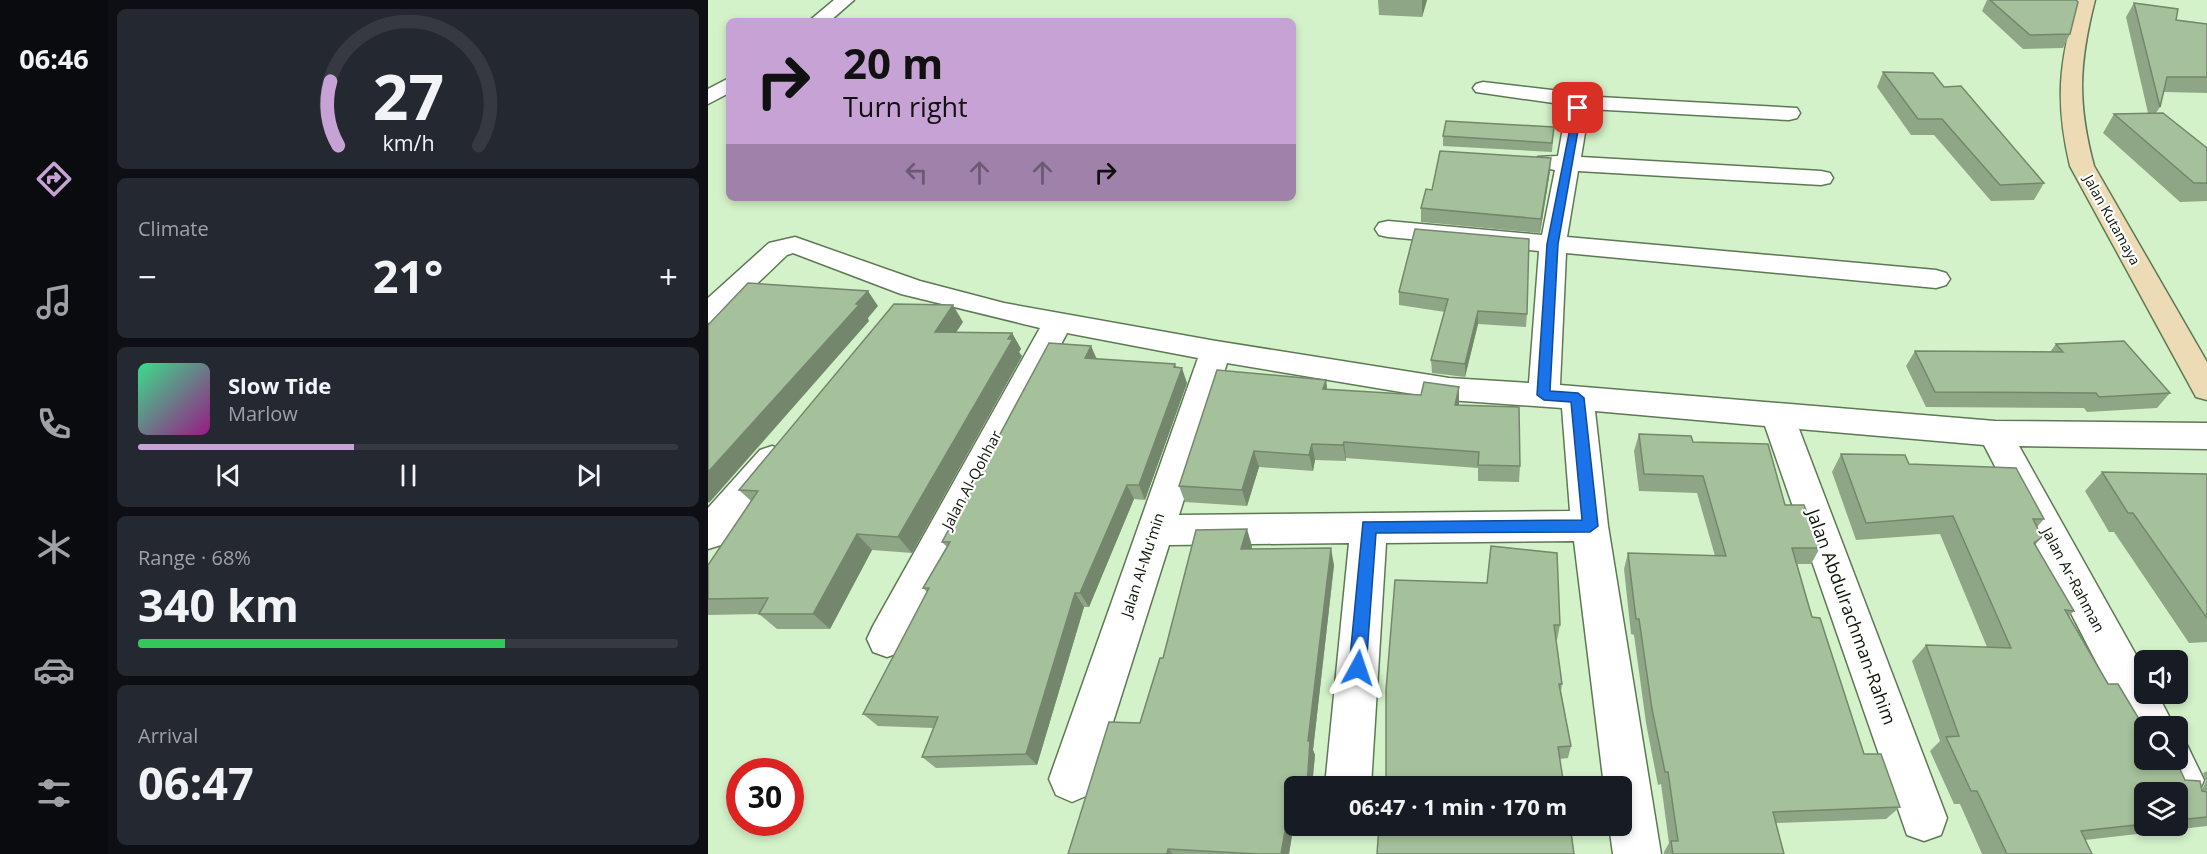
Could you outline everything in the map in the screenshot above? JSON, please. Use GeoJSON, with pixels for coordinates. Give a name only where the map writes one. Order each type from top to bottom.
{"type":"FeatureCollection","features":[{"type":"Feature","properties":{"kind":"main road","name":"Jalan Kutamaya"},"geometry":{"type":"LineString","coordinates":[[2086,0],[2076,38],[2070,88],[2072,126],[2082,166],[2207,390]]}},
{"type":"Feature","properties":{"kind":"street"},"geometry":{"type":"LineString","coordinates":[[822,18],[845,0]]}},
{"type":"Feature","properties":{"kind":"street"},"geometry":{"type":"LineString","coordinates":[[708,98],[726,86]]}},
{"type":"Feature","properties":{"kind":"street"},"geometry":{"type":"LineString","coordinates":[[1484,88],[1569,98],[1577,102],[1789,113]]}},
{"type":"Feature","properties":{"kind":"street"},"geometry":{"type":"LineString","coordinates":[[1577,102],[1569,164],[1553,244],[1561,396],[1590,526],[1637,854]]}},
{"type":"Feature","properties":{"kind":"street"},"geometry":{"type":"LineString","coordinates":[[1522,161],[1821,178]]}},
{"type":"Feature","properties":{"kind":"street"},"geometry":{"type":"LineString","coordinates":[[1388,229],[1936,279]]}},
{"type":"Feature","properties":{"kind":"street"},"geometry":{"type":"LineString","coordinates":[[708,314],[778,249],[795,245],[904,299],[1004,312],[1216,351],[1449,389],[1561,396],[1995,433],[2207,436]]}},
{"type":"Feature","properties":{"kind":"street","name":"Jalan Al-Qohhar"},"geometry":{"type":"LineString","coordinates":[[887,639],[1058,322]]}},
{"type":"Feature","properties":{"kind":"street","name":"Jalan Al-Mu'min"},"geometry":{"type":"LineString","coordinates":[[1072,779],[1216,351]]}},
{"type":"Feature","properties":{"kind":"street","name":"Jalan Abdulrachman-Rahim"},"geometry":{"type":"LineString","coordinates":[[1778,416],[1924,818]]}},
{"type":"Feature","properties":{"kind":"street","name":"Jalan Ar-Rahman"},"geometry":{"type":"LineString","coordinates":[[1995,433],[2147,716]]}},
{"type":"Feature","properties":{"kind":"street"},"geometry":{"type":"LineString","coordinates":[[708,534],[791,435]]}},
{"type":"Feature","properties":{"kind":"street"},"geometry":{"type":"LineString","coordinates":[[1155,530],[1369,526],[1590,526]]}},
{"type":"Feature","properties":{"kind":"street"},"geometry":{"type":"LineString","coordinates":[[1349,776],[1369,526]]}},
{"type":"Feature","properties":{"kind":"building"},"geometry":{"type":"Polygon","coordinates":[[[1990,0],[2076,0],[2078,2],[2070,34],[2030,35],[1990,0]]]}},
{"type":"Feature","properties":{"kind":"building"},"geometry":{"type":"Polygon","coordinates":[[[2134,3],[2178,9],[2176,20],[2207,24],[2207,77],[2167,77],[2160,107],[2134,3]]]}},
{"type":"Feature","properties":{"kind":"building"},"geometry":{"type":"Polygon","coordinates":[[[1883,72],[1933,73],[1944,87],[1961,86],[2044,183],[2000,185],[1942,119],[1918,119],[1883,72]]]}},
{"type":"Feature","properties":{"kind":"building"},"geometry":{"type":"Polygon","coordinates":[[[2163,113],[2207,148],[2207,183],[2194,183],[2114,114],[2163,113]]]}},
{"type":"Feature","properties":{"kind":"building"},"geometry":{"type":"Polygon","coordinates":[[[1446,121],[1554,127],[1552,143],[1443,136],[1446,121]]]}},
{"type":"Feature","properties":{"kind":"building"},"geometry":{"type":"Polygon","coordinates":[[[1440,151],[1551,158],[1541,219],[1421,208],[1426,189],[1432,190],[1440,151]]]}},
{"type":"Feature","properties":{"kind":"building"},"geometry":{"type":"Polygon","coordinates":[[[1415,229],[1529,239],[1527,314],[1478,311],[1465,364],[1431,360],[1448,299],[1399,292],[1415,229]]]}},
{"type":"Feature","properties":{"kind":"building"},"geometry":{"type":"Polygon","coordinates":[[[748,283],[868,291],[856,304],[859,305],[708,472],[708,325],[748,283]]]}},
{"type":"Feature","properties":{"kind":"building"},"geometry":{"type":"Polygon","coordinates":[[[894,304],[953,305],[935,332],[1012,333],[1008,339],[1013,339],[898,537],[857,534],[813,614],[759,614],[768,598],[708,599],[708,565],[758,491],[739,490],[894,304]]]}},
{"type":"Feature","properties":{"kind":"building"},"geometry":{"type":"Polygon","coordinates":[[[2124,341],[2170,393],[2099,397],[2096,393],[1935,392],[1915,351],[2063,352],[2056,344],[2124,341]]]}},
{"type":"Feature","properties":{"kind":"building"},"geometry":{"type":"Polygon","coordinates":[[[1049,343],[1091,346],[1085,358],[1175,364],[1174,367],[1182,368],[1139,485],[1127,485],[1080,593],[1075,593],[1026,754],[922,757],[938,717],[863,714],[929,588],[923,588],[950,542],[942,542],[1049,343]]]}},
{"type":"Feature","properties":{"kind":"building"},"geometry":{"type":"Polygon","coordinates":[[[1217,370],[1326,380],[1323,389],[1421,395],[1424,382],[1459,387],[1455,405],[1519,407],[1520,466],[1478,465],[1479,452],[1344,442],[1343,445],[1312,444],[1309,455],[1254,451],[1242,490],[1179,486],[1217,370]]]}},
{"type":"Feature","properties":{"kind":"building"},"geometry":{"type":"Polygon","coordinates":[[[1639,434],[1691,436],[1693,442],[1768,444],[1785,505],[1804,505],[1820,548],[1792,548],[1812,617],[1820,618],[1864,754],[1881,754],[1900,807],[1773,812],[1784,854],[1673,854],[1671,841],[1678,841],[1668,772],[1665,772],[1652,709],[1639,619],[1636,619],[1628,553],[1726,556],[1703,476],[1644,474],[1639,434]]]}},
{"type":"Feature","properties":{"kind":"building"},"geometry":{"type":"Polygon","coordinates":[[[1841,454],[1905,455],[1909,464],[2016,468],[2044,519],[2033,519],[2042,537],[2034,543],[2074,611],[2065,610],[2108,684],[2118,684],[2137,716],[2134,716],[2134,770],[2180,770],[2185,780],[2200,781],[2202,791],[2207,792],[2207,817],[2188,819],[2188,782],[2134,782],[2134,825],[2081,831],[2092,854],[2007,854],[1977,791],[1971,791],[1946,737],[1959,736],[1926,645],[2011,648],[1953,516],[1866,523],[1841,454]]]}},
{"type":"Feature","properties":{"kind":"building"},"geometry":{"type":"Polygon","coordinates":[[[2102,472],[2207,474],[2207,618],[2133,513],[2128,513],[2102,472]]]}},
{"type":"Feature","properties":{"kind":"building"},"geometry":{"type":"Polygon","coordinates":[[[1247,529],[1241,549],[1331,548],[1308,741],[1310,741],[1308,776],[1284,776],[1284,836],[1281,854],[1168,849],[1167,854],[1068,854],[1109,722],[1140,723],[1160,658],[1163,658],[1196,530],[1247,529]]]}},
{"type":"Feature","properties":{"kind":"building"},"geometry":{"type":"Polygon","coordinates":[[[1491,546],[1557,553],[1560,625],[1554,625],[1562,684],[1559,684],[1571,746],[1558,747],[1562,776],[1386,776],[1386,690],[1395,580],[1487,583],[1491,546]]]}},
{"type":"Feature","properties":{"kind":"building"},"geometry":{"type":"Polygon","coordinates":[[[1378,836],[1572,836],[1574,854],[1377,854],[1378,836]]]}},
{"type":"Feature","properties":{"kind":"route"},"geometry":{"type":"LineString","coordinates":[[1358,668],[1369,526],[1590,526],[1578,398],[1544,395],[1553,244],[1578,108]]}}]}
